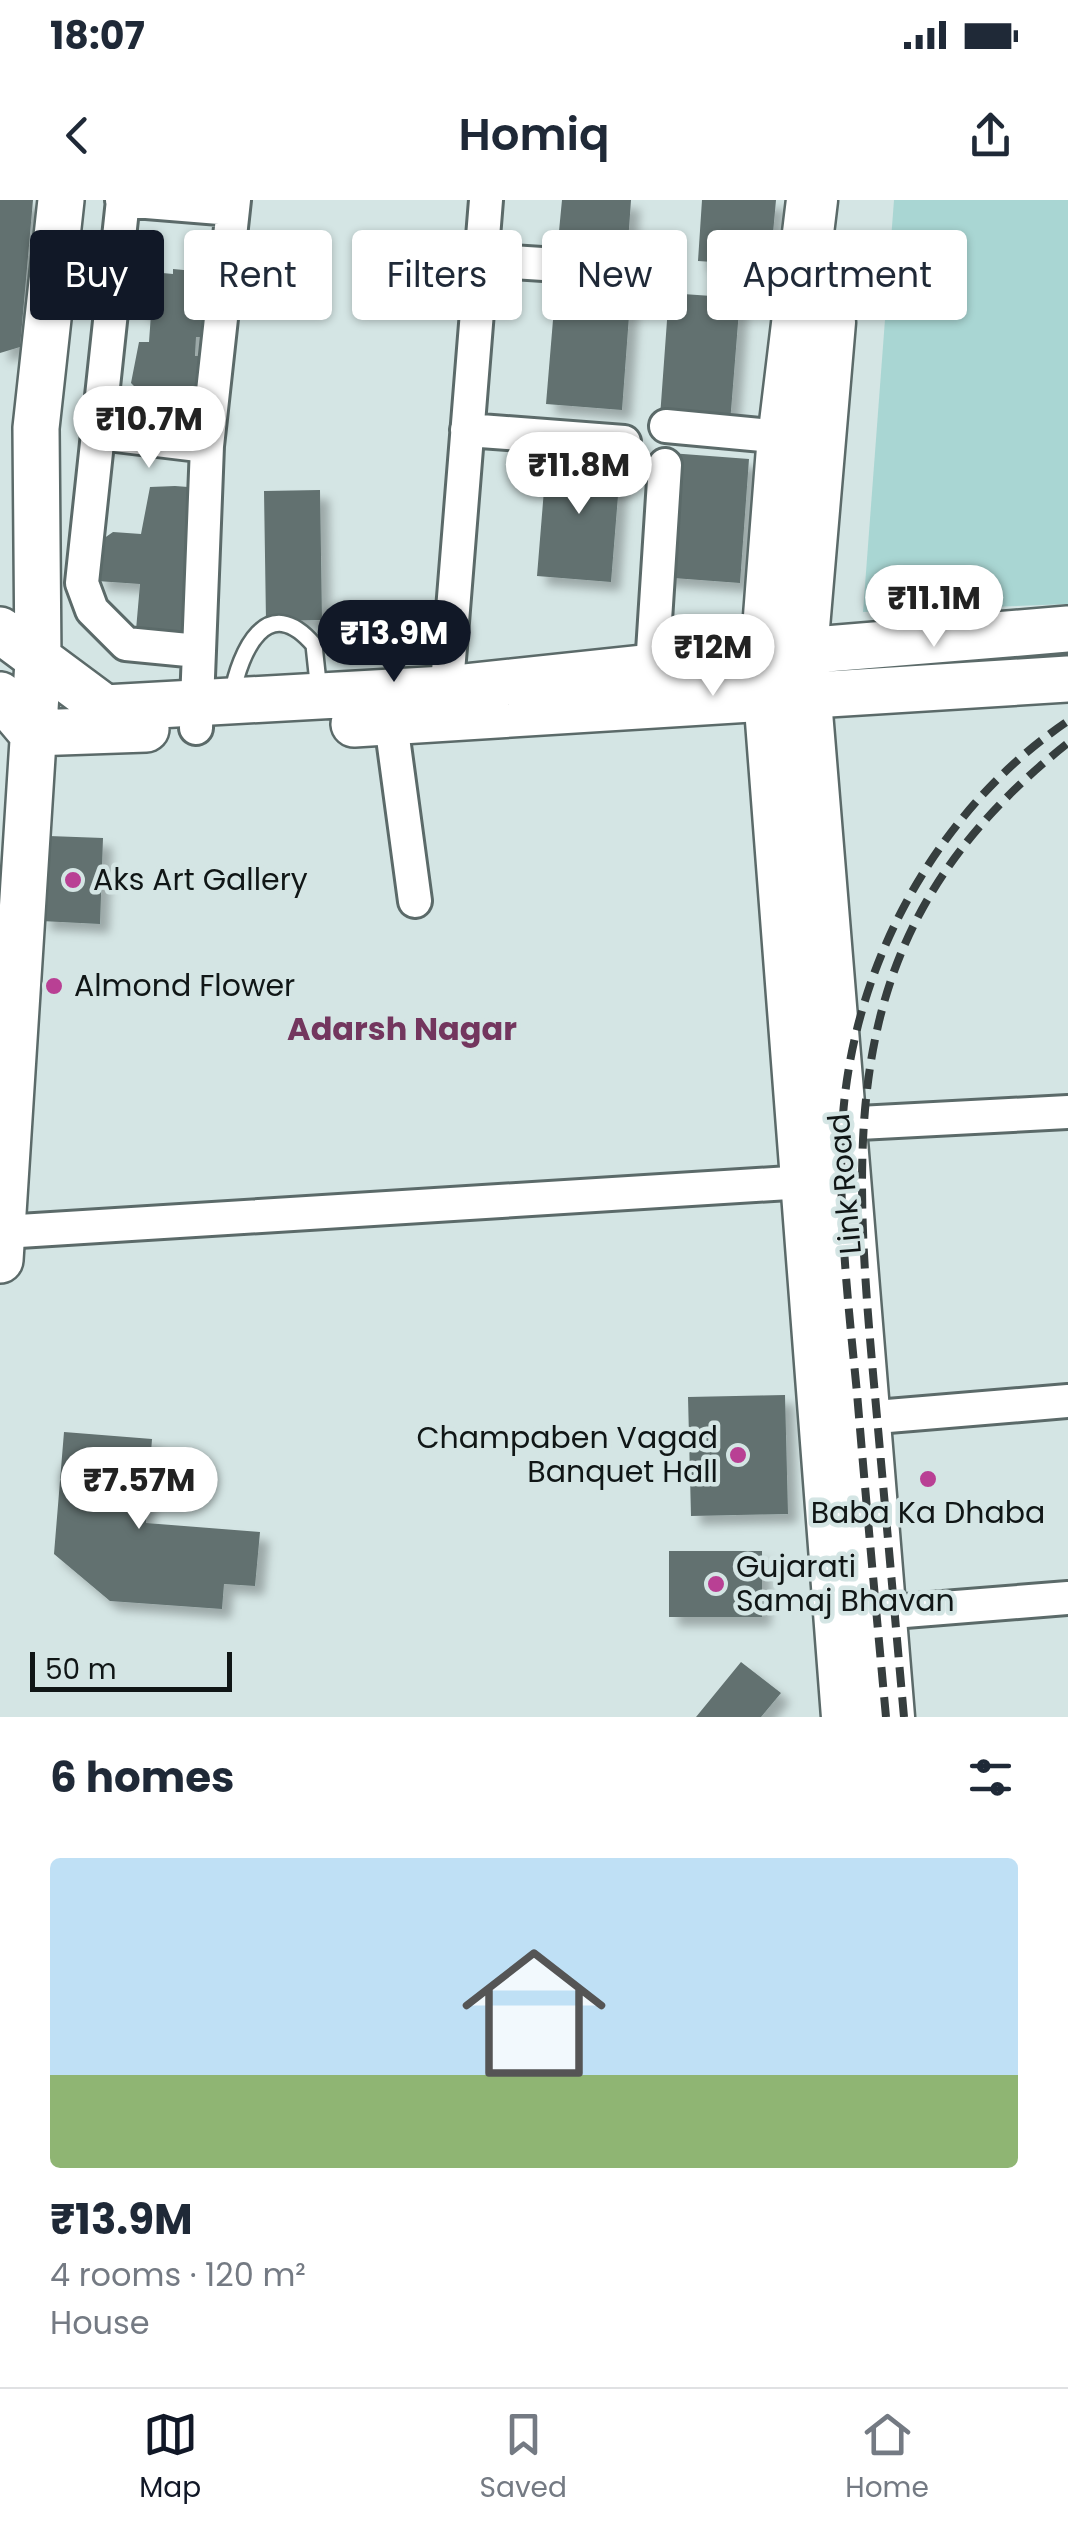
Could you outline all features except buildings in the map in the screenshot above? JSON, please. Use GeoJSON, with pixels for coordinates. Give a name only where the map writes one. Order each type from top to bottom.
{"type":"FeatureCollection","features":[{"type":"Feature","properties":{"kind":"main road"},"geometry":{"type":"LineString","coordinates":[[2,1246],[6,1114],[38,662],[36,428],[61,200]]}},
{"type":"Feature","properties":{"kind":"main road"},"geometry":{"type":"LineString","coordinates":[[785,675],[783,437],[812,200]]}},
{"type":"Feature","properties":{"kind":"main road"},"geometry":{"type":"LineString","coordinates":[[785,675],[840,200]]}},
{"type":"Feature","properties":{"kind":"main road"},"geometry":{"type":"LineString","coordinates":[[32,732],[319,696],[445,705],[785,675],[1068,629]]}},
{"type":"Feature","properties":{"kind":"main road"},"geometry":{"type":"LineString","coordinates":[[0,630],[38,662],[105,708],[391,723],[445,705],[652,667],[785,675],[1068,679]]}},
{"type":"Feature","properties":{"kind":"main road","name":"Link Road"},"geometry":{"type":"LineString","coordinates":[[785,675],[825,1099],[864,1418],[889,1717]]}},
{"type":"Feature","properties":{"kind":"main road"},"geometry":{"type":"LineString","coordinates":[[0,695],[32,732]]}},
{"type":"Feature","properties":{"kind":"main road","name":"Link Road"},"geometry":{"type":"LineString","coordinates":[[825,1099],[806,1182],[847,1717]]}},
{"type":"Feature","properties":{"kind":"street"},"geometry":{"type":"LineString","coordinates":[[198,651],[126,644],[103,623],[82,583],[122,200],[233,204],[207,446],[198,651],[207,711]]}},
{"type":"Feature","properties":{"kind":"street"},"geometry":{"type":"LineString","coordinates":[[484,230],[486,200]]}},
{"type":"Feature","properties":{"kind":"street"},"geometry":{"type":"LineString","coordinates":[[445,705],[476,320]]}},
{"type":"Feature","properties":{"kind":"street"},"geometry":{"type":"LineString","coordinates":[[666,426],[783,437]]}},
{"type":"Feature","properties":{"kind":"street"},"geometry":{"type":"LineString","coordinates":[[467,430],[624,442]]}},
{"type":"Feature","properties":{"kind":"street"},"geometry":{"type":"LineString","coordinates":[[98,433],[207,446]]}},
{"type":"Feature","properties":{"kind":"street"},"geometry":{"type":"LineString","coordinates":[[652,667],[665,465]]}},
{"type":"Feature","properties":{"kind":"street"},"geometry":{"type":"LineString","coordinates":[[391,723],[416,901]]}},
{"type":"Feature","properties":{"kind":"street"},"geometry":{"type":"LineString","coordinates":[[825,1099],[1068,1112]]}},
{"type":"Feature","properties":{"kind":"street"},"geometry":{"type":"LineString","coordinates":[[2,1246],[806,1182]]}},
{"type":"Feature","properties":{"kind":"street"},"geometry":{"type":"LineString","coordinates":[[864,1418],[1068,1401]]}},
{"type":"Feature","properties":{"kind":"street"},"geometry":{"type":"LineString","coordinates":[[880,1613],[1068,1598]]}},
{"type":"Feature","properties":{"kind":"lane"},"geometry":{"type":"LineString","coordinates":[[207,711],[245,646],[256,634],[272,626],[295,628],[314,645],[319,696]]}},
{"type":"Feature","properties":{"kind":"shaded area"},"geometry":{"type":"Polygon","coordinates":[[[894,200],[1068,200],[1068,604],[863,612],[885,320],[967,320],[967,230],[892,230],[894,200]]]}},
{"type":"Feature","properties":{"kind":"railway"},"geometry":{"type":"LineString","coordinates":[[886,1717],[842,1220],[843,1115],[851,1057],[865,1000],[885,945],[943,843],[980,797],[1068,721]]}},
{"type":"Feature","properties":{"kind":"railway"},"geometry":{"type":"LineString","coordinates":[[904,1717],[866,1288],[862,1198],[865,1113],[876,1032],[900,956],[938,882],[993,811],[1068,743]]}},
{"type":"Feature","properties":{"kind":"place","name":"Aks Art Gallery"},"geometry":{"type":"Point","coordinates":[73,880]}},
{"type":"Feature","properties":{"kind":"place","name":"Almond Flower"},"geometry":{"type":"Point","coordinates":[54,986]}},
{"type":"Feature","properties":{"kind":"place","name":"Champaben Vagad Banquet Hall"},"geometry":{"type":"Point","coordinates":[738,1455]}},
{"type":"Feature","properties":{"kind":"place","name":"Baba Ka Dhaba"},"geometry":{"type":"Point","coordinates":[928,1479]}},
{"type":"Feature","properties":{"kind":"place","name":"Gujarati Samaj Bhavan"},"geometry":{"type":"Point","coordinates":[716,1584]}},
{"type":"Feature","properties":{"kind":"district","name":"Adarsh Nagar"},"geometry":{"type":"Point","coordinates":[402,1029]}}]}
